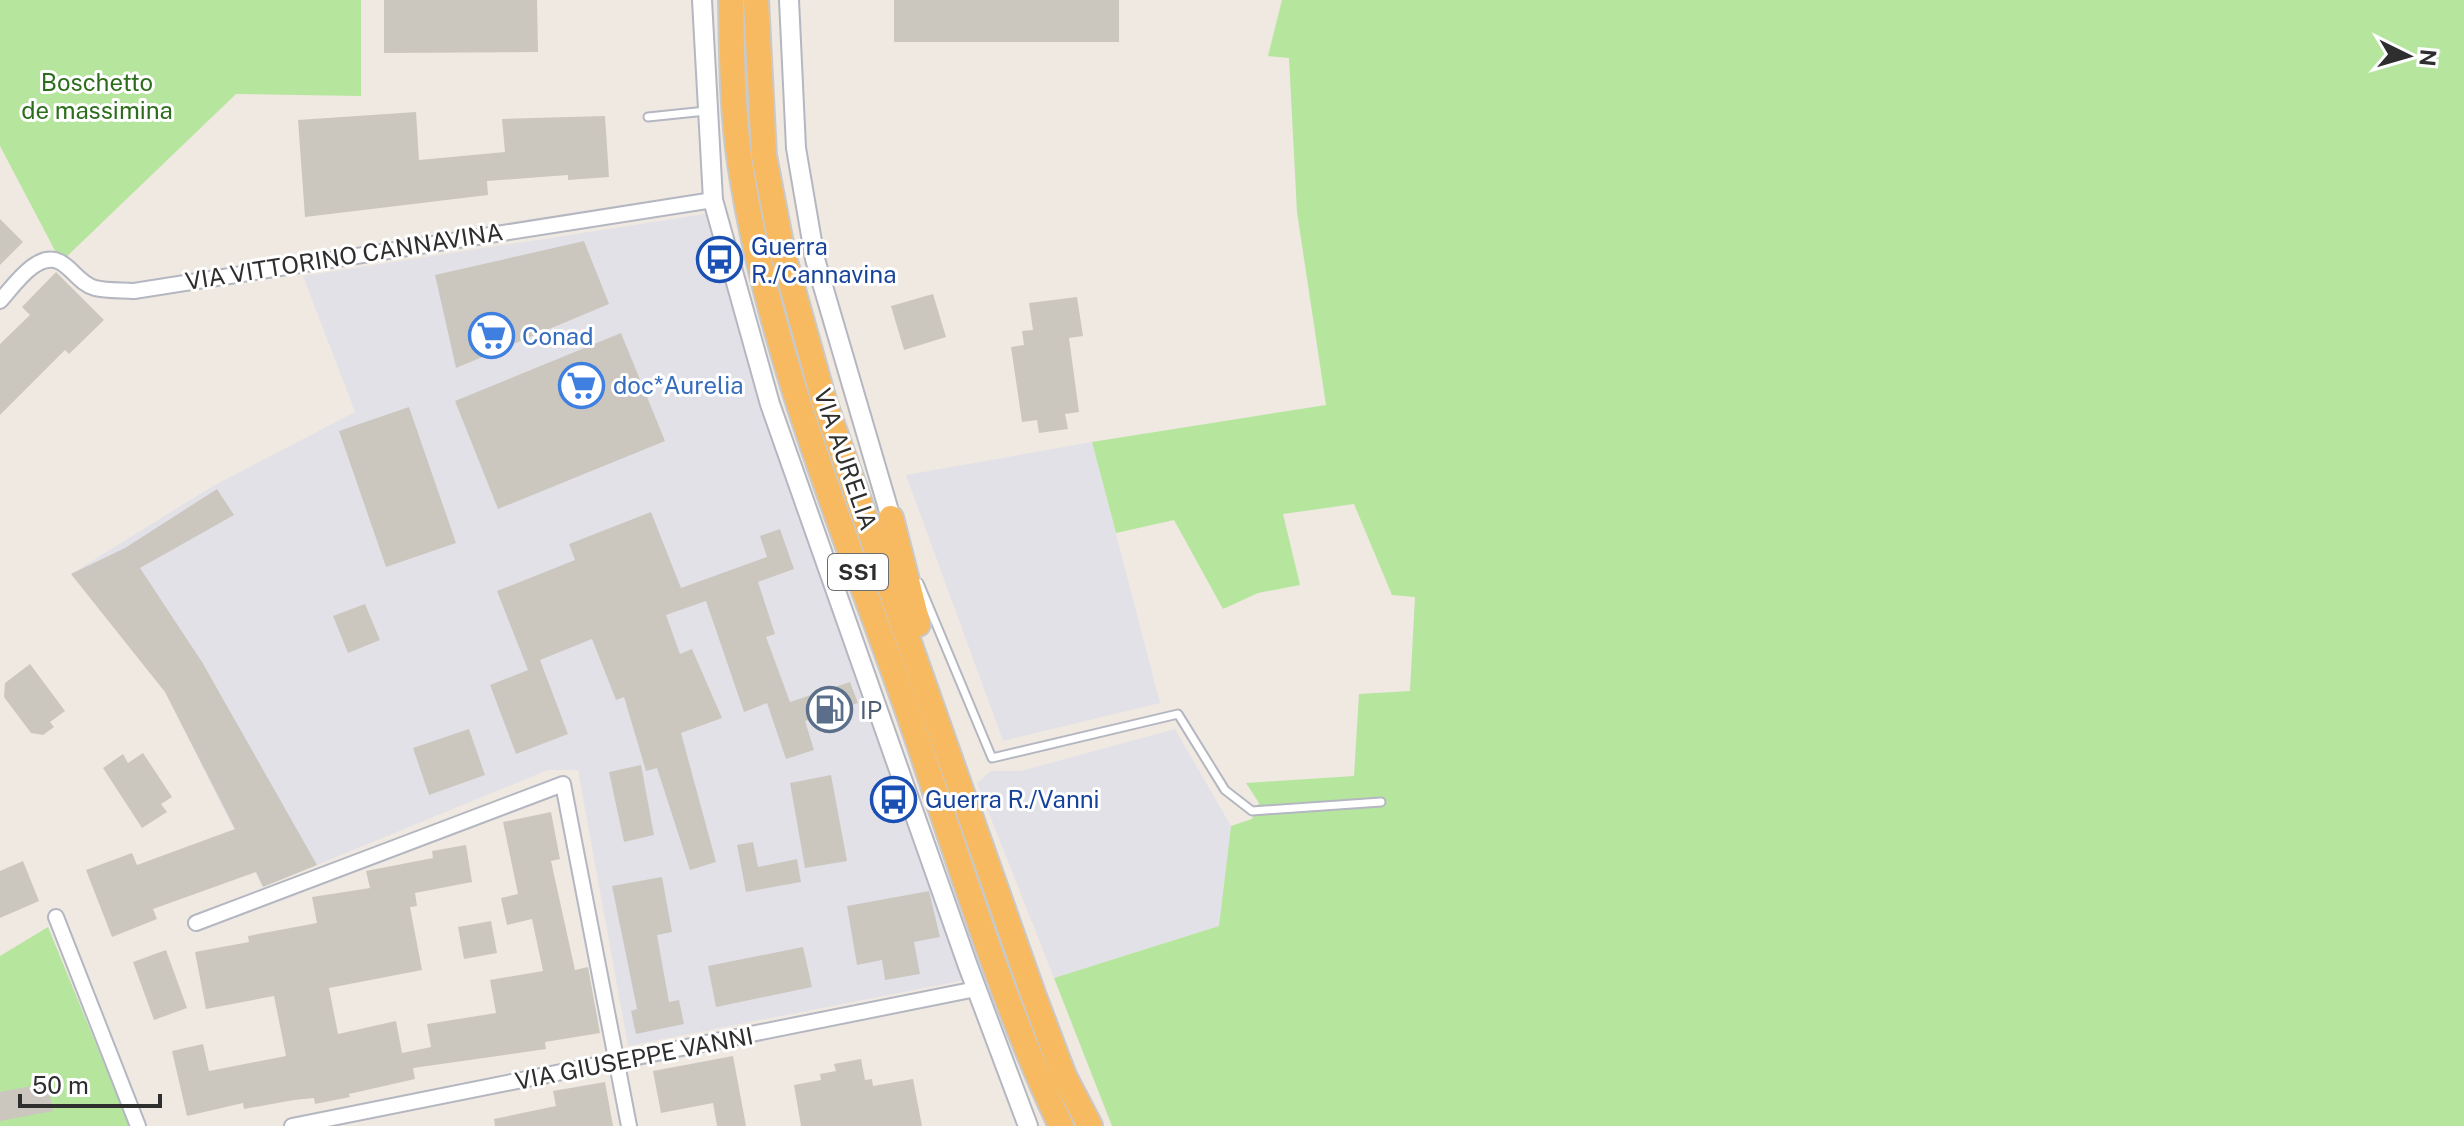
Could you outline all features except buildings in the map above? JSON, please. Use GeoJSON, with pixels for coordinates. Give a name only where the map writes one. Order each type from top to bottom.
{"type":"FeatureCollection","features":[{"type":"Feature","properties":{"kind":"highway","name":"VIA AURELIA"},"geometry":{"type":"LineString","coordinates":[[731,0],[739,161],[760,269],[802,413],[968,885],[1039,1078],[1061,1126]]}},
{"type":"Feature","properties":{"kind":"highway","name":"VIA AURELIA"},"geometry":{"type":"LineString","coordinates":[[756,0],[764,156],[783,254],[825,404],[1033,994],[1064,1076],[1090,1126]]}},
{"type":"Feature","properties":{"kind":"highway"},"geometry":{"type":"LineString","coordinates":[[891,518],[927,659],[933,708]]}},
{"type":"Feature","properties":{"kind":"street"},"geometry":{"type":"LineString","coordinates":[[702,0],[713,200],[770,404],[976,989],[1028,1126]]}},
{"type":"Feature","properties":{"kind":"street","name":"VIA AURELIA"},"geometry":{"type":"LineString","coordinates":[[789,0],[796,148],[815,259],[891,518]]}},
{"type":"Feature","properties":{"kind":"street","name":"VIA VITTORINO CANNAVINA"},"geometry":{"type":"LineString","coordinates":[[0,301],[34,265],[47,259],[61,262],[70,273],[94,288],[134,291],[713,200]]}},
{"type":"Feature","properties":{"kind":"street"},"geometry":{"type":"LineString","coordinates":[[196,923],[563,784],[629,1126]]}},
{"type":"Feature","properties":{"kind":"street"},"geometry":{"type":"LineString","coordinates":[[56,917],[138,1126]]}},
{"type":"Feature","properties":{"kind":"street","name":"VIA GIUSEPPE VANNI"},"geometry":{"type":"LineString","coordinates":[[292,1126],[976,989]]}},
{"type":"Feature","properties":{"kind":"lane"},"geometry":{"type":"LineString","coordinates":[[648,117],[706,111]]}},
{"type":"Feature","properties":{"kind":"lane"},"geometry":{"type":"LineString","coordinates":[[891,518],[992,758],[1178,714],[1225,790],[1252,811],[1381,802]]}},
{"type":"Feature","properties":{"kind":"shaded area"},"geometry":{"type":"Polygon","coordinates":[[[705,214],[968,966],[960,981],[628,1046],[578,770],[548,770],[263,887],[165,692],[71,574],[213,486],[355,412],[303,276],[705,214]]]}},
{"type":"Feature","properties":{"kind":"shaded area"},"geometry":{"type":"Polygon","coordinates":[[[1092,442],[1160,703],[1003,741],[906,475],[1092,442]]]}},
{"type":"Feature","properties":{"kind":"shaded area"},"geometry":{"type":"Polygon","coordinates":[[[1175,729],[1231,826],[1219,926],[1054,978],[977,783],[991,771],[1021,771],[1175,729]]]}},
{"type":"Feature","properties":{"kind":"green space","name":"Boschetto de massimina"},"geometry":{"type":"Polygon","coordinates":[[[0,0],[361,0],[361,96],[236,94],[61,262],[0,146],[0,0]]]}},
{"type":"Feature","properties":{"kind":"green space"},"geometry":{"type":"Polygon","coordinates":[[[1282,0],[2464,0],[2464,1126],[1112,1126],[1054,978],[1219,926],[1231,826],[1252,819],[1259,803],[1246,783],[1354,776],[1359,694],[1410,691],[1415,597],[1392,595],[1354,504],[1283,514],[1300,585],[1258,593],[1223,609],[1174,520],[1116,533],[1092,442],[1326,405],[1297,212],[1289,58],[1268,56],[1282,0]]]}},
{"type":"Feature","properties":{"kind":"green space"},"geometry":{"type":"Polygon","coordinates":[[[48,927],[128,1126],[0,1126],[0,956],[48,927]]]}},
{"type":"Feature","properties":{"kind":"place","name":"Guerra R./Cannavina"},"geometry":{"type":"Point","coordinates":[720,260]}},
{"type":"Feature","properties":{"kind":"place","name":"Conad"},"geometry":{"type":"Point","coordinates":[491,336]}},
{"type":"Feature","properties":{"kind":"place","name":"doc*Aurelia"},"geometry":{"type":"Point","coordinates":[582,385]}},
{"type":"Feature","properties":{"kind":"place","name":"IP"},"geometry":{"type":"Point","coordinates":[829,710]}},
{"type":"Feature","properties":{"kind":"place","name":"Guerra R./Vanni"},"geometry":{"type":"Point","coordinates":[894,799]}}]}
